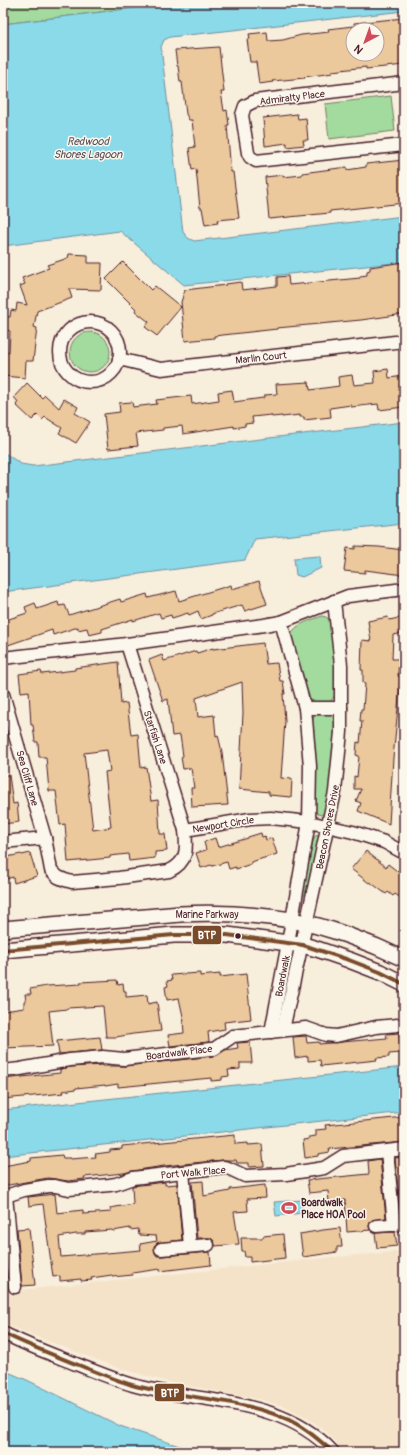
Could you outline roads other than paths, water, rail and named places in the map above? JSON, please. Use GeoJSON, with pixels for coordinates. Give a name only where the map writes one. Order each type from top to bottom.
{"type":"FeatureCollection","features":[{"type":"Feature","properties":{"kind":"main road","name":"Marine Parkway"},"geometry":{"type":"LineString","coordinates":[[3,929],[210,912],[238,913],[292,920],[320,927],[386,950],[404,959]]}},
{"type":"Feature","properties":{"kind":"main road","name":"Marine Parkway"},"geometry":{"type":"LineString","coordinates":[[3,950],[192,934],[227,935],[303,945],[349,960],[380,972],[404,984]]}},
{"type":"Feature","properties":{"kind":"street","name":"Admiralty Place"},"geometry":{"type":"LineString","coordinates":[[404,83],[255,101],[245,106],[242,115],[248,153],[250,157],[256,161],[404,145]]}},
{"type":"Feature","properties":{"kind":"street"},"geometry":{"type":"LineString","coordinates":[[92,322],[102,324],[111,330],[117,338],[120,348],[119,359],[116,368],[106,377],[93,382],[83,381],[74,377],[67,371],[62,363],[60,354],[61,344],[65,335],[72,328],[82,323],[92,322]]}},
{"type":"Feature","properties":{"kind":"street","name":"Marlin Court"},"geometry":{"type":"LineString","coordinates":[[119,359],[160,369],[404,341]]}},
{"type":"Feature","properties":{"kind":"street"},"geometry":{"type":"LineString","coordinates":[[3,658],[127,644],[264,625],[281,622],[348,596],[404,589]]}},
{"type":"Feature","properties":{"kind":"street","name":"Beacon Shores Drive"},"geometry":{"type":"LineString","coordinates":[[303,945],[335,792],[341,732],[341,666],[334,601]]}},
{"type":"Feature","properties":{"kind":"street","name":"Beacon Shores Drive"},"geometry":{"type":"LineString","coordinates":[[281,622],[305,708],[310,766],[309,822],[292,920]]}},
{"type":"Feature","properties":{"kind":"street","name":"Starfish Lane"},"geometry":{"type":"LineString","coordinates":[[127,644],[186,830]]}},
{"type":"Feature","properties":{"kind":"street","name":"Sea Cliff Lane"},"geometry":{"type":"LineString","coordinates":[[3,694],[45,838]]}},
{"type":"Feature","properties":{"kind":"street"},"geometry":{"type":"LineString","coordinates":[[305,708],[341,708]]}},
{"type":"Feature","properties":{"kind":"street","name":"Newport Circle"},"geometry":{"type":"LineString","coordinates":[[45,838],[51,870],[58,877],[72,882],[119,878],[169,871],[176,868],[187,851],[186,830],[250,819],[272,818],[309,822],[353,832],[384,842],[404,853]]}},
{"type":"Feature","properties":{"kind":"street"},"geometry":{"type":"LineString","coordinates":[[3,842],[45,838]]}},
{"type":"Feature","properties":{"kind":"street","name":"Boardwalk"},"geometry":{"type":"LineString","coordinates":[[270,1032],[292,920]]}},
{"type":"Feature","properties":{"kind":"street","name":"Boardwalk"},"geometry":{"type":"LineString","coordinates":[[283,1030],[303,945]]}},
{"type":"Feature","properties":{"kind":"street","name":"Boardwalk Place"},"geometry":{"type":"LineString","coordinates":[[3,1071],[103,1056],[124,1059],[210,1050],[214,1049],[233,1036],[283,1030],[306,1028],[326,1035],[336,1036],[398,1025]]}},
{"type":"Feature","properties":{"kind":"street","name":"Port Walk Place"},"geometry":{"type":"LineString","coordinates":[[5,1196],[24,1190],[48,1186],[69,1188],[109,1185],[133,1178],[224,1168],[228,1168],[246,1176],[286,1174],[324,1168],[343,1156],[404,1149]]}},
{"type":"Feature","properties":{"kind":"street"},"geometry":{"type":"LineString","coordinates":[[376,1226],[399,1225],[387,1151]]}},
{"type":"Feature","properties":{"kind":"street"},"geometry":{"type":"LineString","coordinates":[[183,1172],[190,1246]]}},
{"type":"Feature","properties":{"kind":"street"},"geometry":{"type":"LineString","coordinates":[[5,1196],[15,1288]]}},
{"type":"Feature","properties":{"kind":"street"},"geometry":{"type":"LineString","coordinates":[[161,1249],[208,1245]]}},
{"type":"Feature","properties":{"kind":"street"},"geometry":{"type":"LineString","coordinates":[[3,1333],[37,1348],[132,1384],[274,1414],[309,1430],[333,1452]]}},
{"type":"Feature","properties":{"kind":"water","name":"Redwood Shores Lagoon"},"geometry":{"type":"Polygon","coordinates":[[[175,3],[404,3],[404,11],[170,37],[164,40],[161,47],[183,232],[188,238],[194,241],[404,216],[404,262],[184,285],[120,231],[3,246],[3,24],[175,3]]]}},
{"type":"Feature","properties":{"kind":"water"},"geometry":{"type":"Polygon","coordinates":[[[404,422],[404,523],[255,539],[245,560],[3,592],[3,452],[21,464],[33,466],[404,422]]]}},
{"type":"Feature","properties":{"kind":"water"},"geometry":{"type":"Polygon","coordinates":[[[320,556],[321,568],[302,577],[296,575],[294,558],[320,556]]]}},
{"type":"Feature","properties":{"kind":"water"},"geometry":{"type":"Polygon","coordinates":[[[404,1067],[404,1112],[3,1156],[3,1110],[404,1067]]]}},
{"type":"Feature","properties":{"kind":"water","name":"Boardwalk Place HOA Pool"},"geometry":{"type":"Polygon","coordinates":[[[302,1200],[303,1213],[276,1216],[274,1202],[302,1200]]]}},
{"type":"Feature","properties":{"kind":"water"},"geometry":{"type":"Polygon","coordinates":[[[3,1370],[27,1380],[120,1426],[197,1452],[3,1452],[3,1370]]]}},
{"type":"Feature","properties":{"kind":"place","name":"Boardwalk Place HOA Pool"},"geometry":{"type":"Point","coordinates":[289,1208]}}]}
